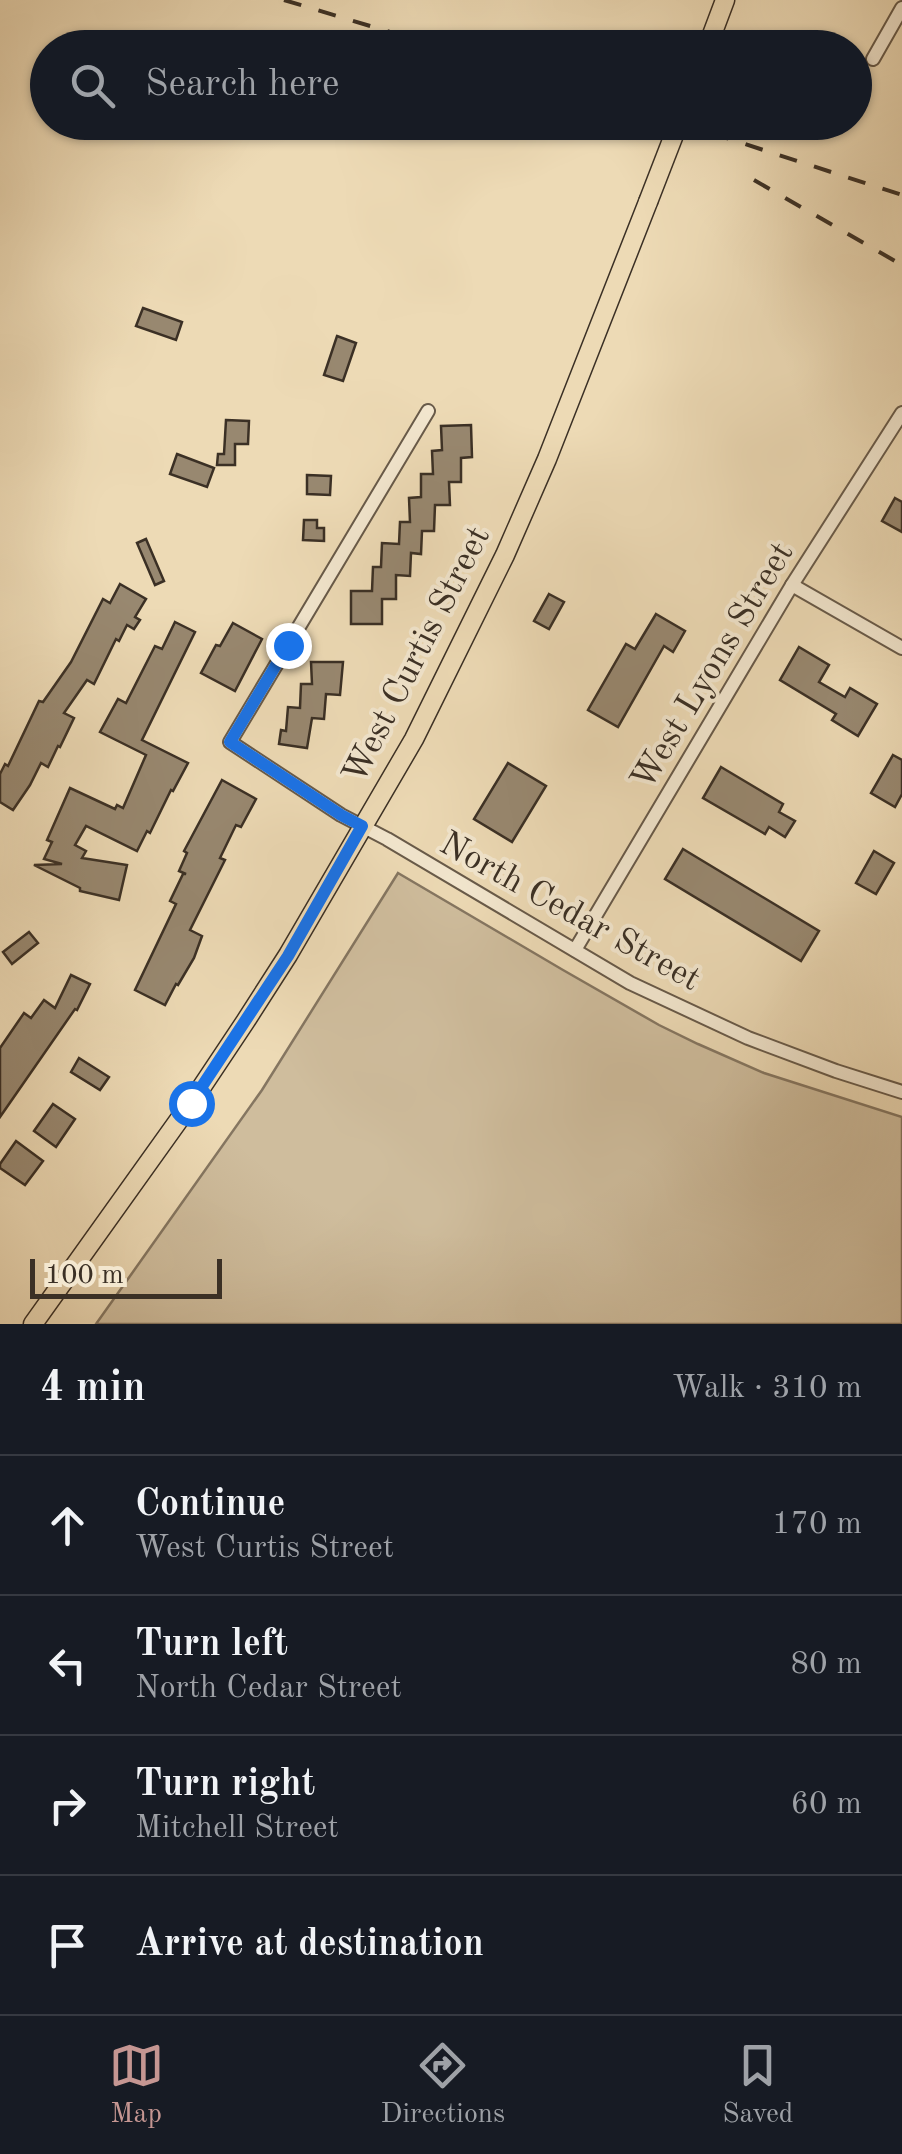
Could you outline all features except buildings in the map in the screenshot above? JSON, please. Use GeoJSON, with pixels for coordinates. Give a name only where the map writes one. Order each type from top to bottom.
{"type":"FeatureCollection","features":[{"type":"Feature","properties":{"kind":"main road"},"geometry":{"type":"LineString","coordinates":[[714,30],[725,0]]}},
{"type":"Feature","properties":{"kind":"main road","name":"West Curtis Street"},"geometry":{"type":"LineString","coordinates":[[33,1324],[191,1103],[288,956],[414,739],[505,555],[546,460],[672,140]]}},
{"type":"Feature","properties":{"kind":"street"},"geometry":{"type":"LineString","coordinates":[[873,58],[902,8]]}},
{"type":"Feature","properties":{"kind":"street","name":"North Cedar Street"},"geometry":{"type":"LineString","coordinates":[[428,411],[230,742],[341,815],[630,983],[734,1032],[902,1092]]}},
{"type":"Feature","properties":{"kind":"street","name":"West Lyons Street"},"geometry":{"type":"LineString","coordinates":[[575,950],[792,585],[902,413]]}},
{"type":"Feature","properties":{"kind":"street"},"geometry":{"type":"LineString","coordinates":[[792,585],[902,648]]}},
{"type":"Feature","properties":{"kind":"shaded area"},"geometry":{"type":"Polygon","coordinates":[[[398,873],[698,1044],[764,1073],[902,1117],[902,1324],[96,1324],[262,1090],[398,873]]]}},
{"type":"Feature","properties":{"kind":"railway"},"geometry":{"type":"LineString","coordinates":[[284,0],[383,30]]}},
{"type":"Feature","properties":{"kind":"railway"},"geometry":{"type":"LineString","coordinates":[[732,140],[902,195]]}},
{"type":"Feature","properties":{"kind":"railway"},"geometry":{"type":"LineString","coordinates":[[754,180],[902,265]]}},
{"type":"Feature","properties":{"kind":"route"},"geometry":{"type":"LineString","coordinates":[[191,1103],[288,956],[362,826],[230,742],[288,645]]}}]}
